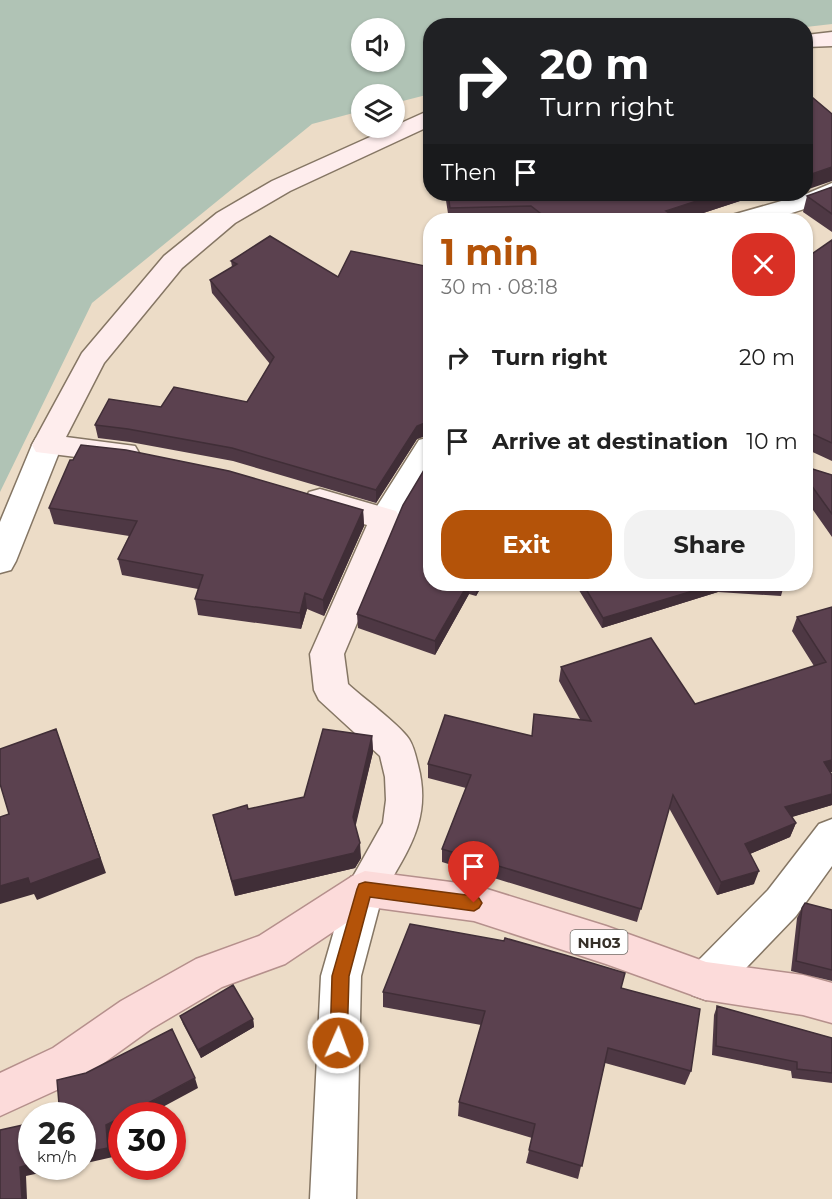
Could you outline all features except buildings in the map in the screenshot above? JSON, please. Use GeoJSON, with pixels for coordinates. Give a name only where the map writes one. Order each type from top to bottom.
{"type":"FeatureCollection","features":[{"type":"Feature","properties":{"kind":"main road"},"geometry":{"type":"LineString","coordinates":[[813,40],[832,39]]}},
{"type":"Feature","properties":{"kind":"main road"},"geometry":{"type":"LineString","coordinates":[[153,458],[47,445],[92,359],[172,262],[226,218],[281,186],[423,120]]}},
{"type":"Feature","properties":{"kind":"main road"},"geometry":{"type":"LineString","coordinates":[[0,1095],[68,1063],[136,1015],[210,972],[271,951],[365,889],[401,826],[405,800],[403,777],[396,749],[331,690],[327,654],[385,519],[298,493]]}},
{"type":"Feature","properties":{"kind":"main road","name":"NH03"},"geometry":{"type":"LineString","coordinates":[[365,889],[474,903],[606,945],[706,981],[802,995],[832,1004]]}},
{"type":"Feature","properties":{"kind":"street"},"geometry":{"type":"LineString","coordinates":[[813,197],[832,190]]}},
{"type":"Feature","properties":{"kind":"street"},"geometry":{"type":"LineString","coordinates":[[764,213],[804,201]]}},
{"type":"Feature","properties":{"kind":"street"},"geometry":{"type":"LineString","coordinates":[[0,561],[47,445]]}},
{"type":"Feature","properties":{"kind":"street"},"geometry":{"type":"LineString","coordinates":[[385,519],[423,458]]}},
{"type":"Feature","properties":{"kind":"street"},"geometry":{"type":"LineString","coordinates":[[706,981],[782,903],[832,836]]}},
{"type":"Feature","properties":{"kind":"street"},"geometry":{"type":"LineString","coordinates":[[333,1199],[340,976],[365,889]]}},
{"type":"Feature","properties":{"kind":"green space"},"geometry":{"type":"Polygon","coordinates":[[[0,0],[832,0],[832,24],[813,26],[813,18],[423,18],[423,96],[405,100],[405,84],[351,84],[351,114],[312,124],[92,303],[0,492],[0,0]]]}},
{"type":"Feature","properties":{"kind":"route"},"geometry":{"type":"LineString","coordinates":[[338,1043],[340,976],[365,889],[474,903]]}}]}
